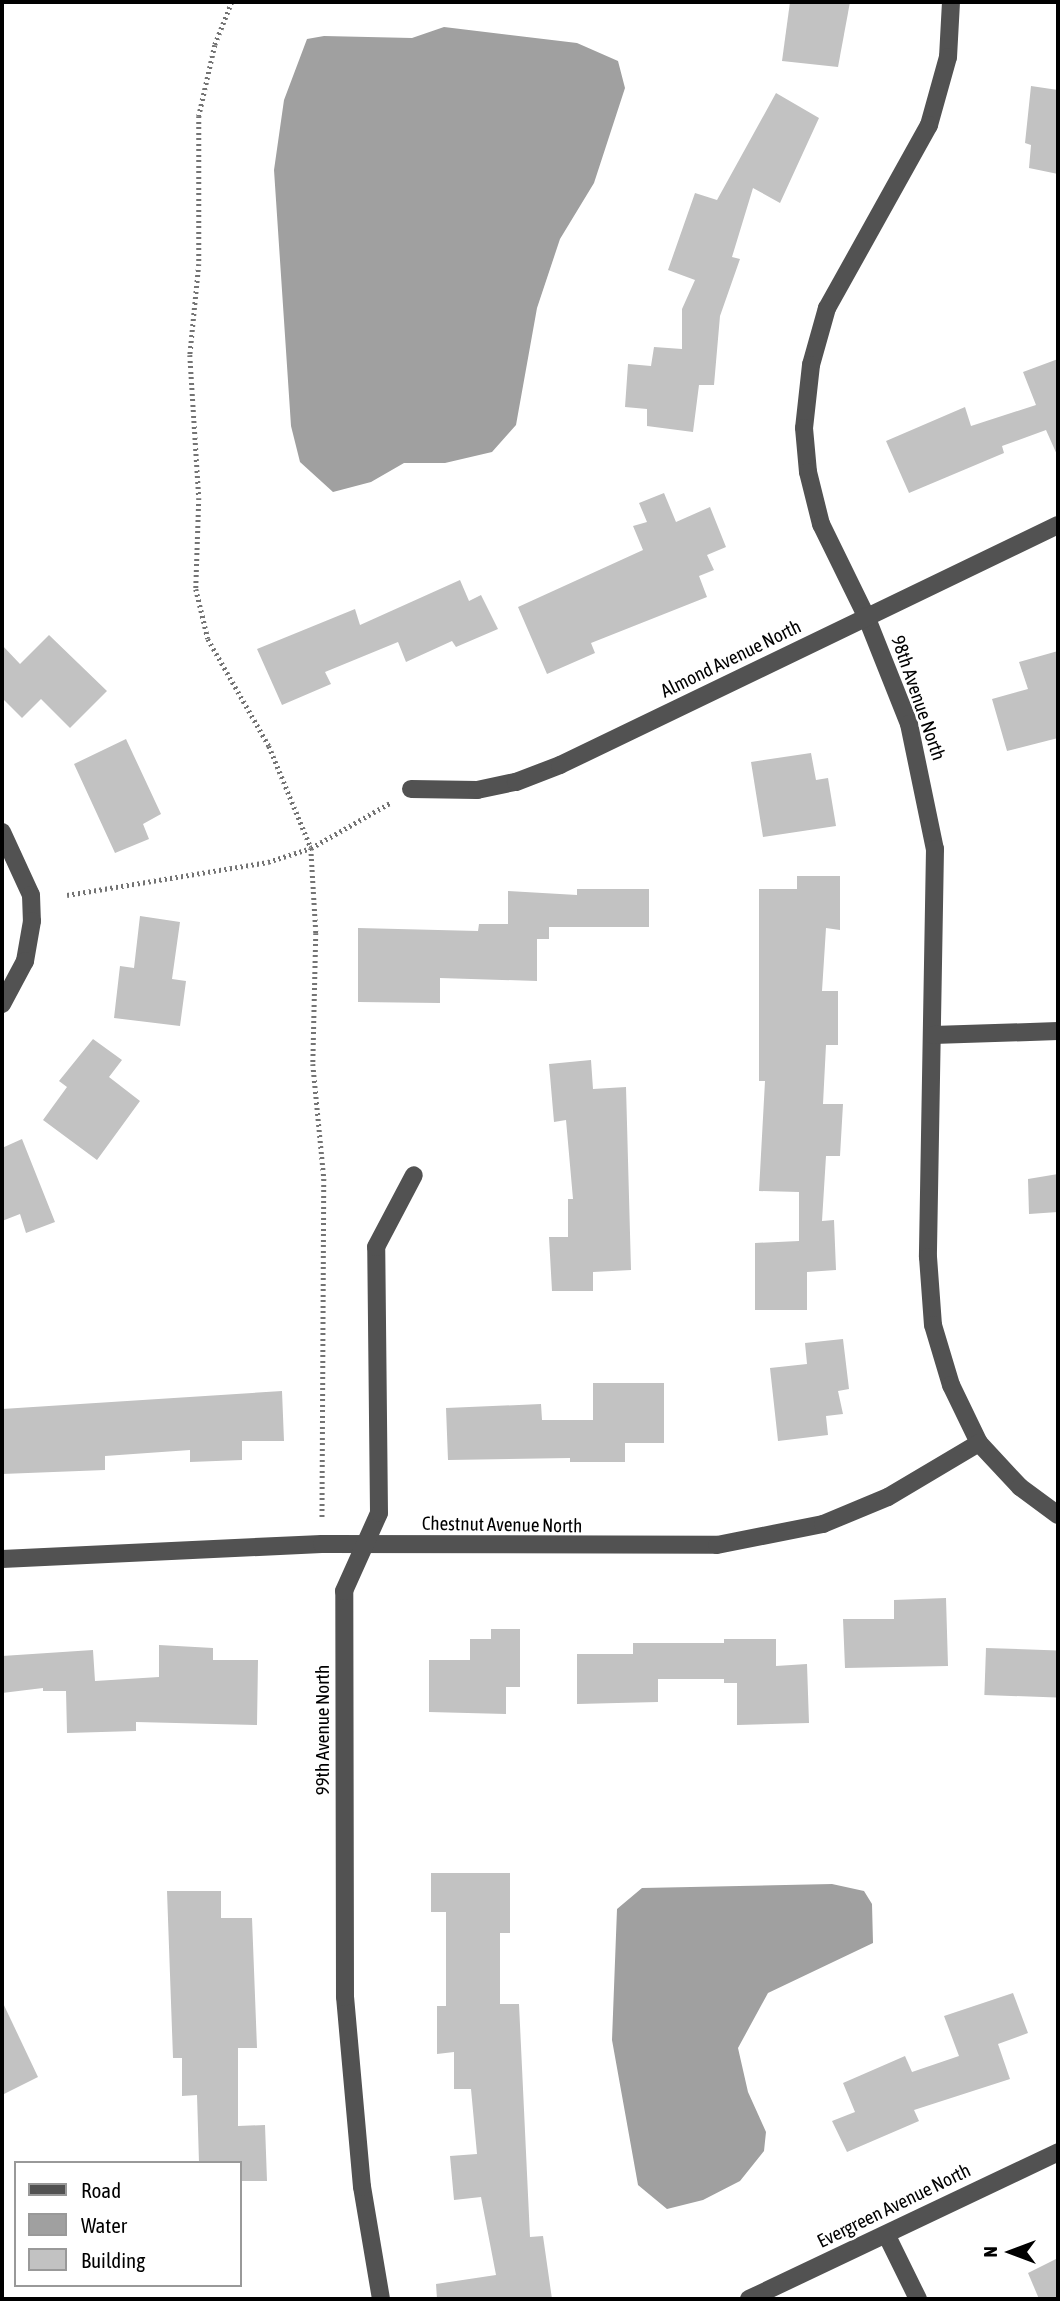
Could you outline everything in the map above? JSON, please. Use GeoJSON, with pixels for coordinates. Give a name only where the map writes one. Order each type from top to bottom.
{"type":"FeatureCollection","features":[{"type":"Feature","properties":{"kind":"street","name":"98th Avenue North"},"geometry":{"type":"LineString","coordinates":[[951,2],[948,57],[929,125],[827,308],[811,365],[804,428],[808,472],[821,524],[866,617],[909,724],[933,837],[933,1035],[928,1257],[933,1325],[951,1385],[979,1443],[1020,1487],[1058,1515]]}},
{"type":"Feature","properties":{"kind":"street","name":"Almond Avenue North"},"geometry":{"type":"LineString","coordinates":[[411,789],[477,790],[516,782],[1058,525]]}},
{"type":"Feature","properties":{"kind":"street"},"geometry":{"type":"LineString","coordinates":[[2,832],[31,895],[30,940],[2,1004]]}},
{"type":"Feature","properties":{"kind":"street"},"geometry":{"type":"LineString","coordinates":[[933,1035],[1058,1031]]}},
{"type":"Feature","properties":{"kind":"street","name":"99th Avenue North"},"geometry":{"type":"LineString","coordinates":[[381,2299],[362,2187],[345,1997],[344,1591],[379,1513],[376,1247],[414,1175]]}},
{"type":"Feature","properties":{"kind":"street","name":"Chestnut Avenue North"},"geometry":{"type":"LineString","coordinates":[[2,1559],[322,1544],[717,1545],[823,1524],[888,1497],[979,1443]]}},
{"type":"Feature","properties":{"kind":"street","name":"Evergreen Avenue North"},"geometry":{"type":"LineString","coordinates":[[749,2299],[887,2236],[1013,2170],[1058,2152]]}},
{"type":"Feature","properties":{"kind":"street"},"geometry":{"type":"LineString","coordinates":[[887,2236],[918,2299]]}},
{"type":"Feature","properties":{"kind":"path"},"geometry":{"type":"LineString","coordinates":[[232,2],[215,45],[199,116],[199,264],[190,355],[199,498],[196,589],[208,639],[270,746],[311,848],[316,933],[313,1064],[324,1180],[322,1544]]}},
{"type":"Feature","properties":{"kind":"path"},"geometry":{"type":"LineString","coordinates":[[67,895],[268,862],[311,848],[354,827],[411,789]]}},
{"type":"Feature","properties":{"kind":"water"},"geometry":{"type":"Polygon","coordinates":[[[444,27],[577,43],[618,61],[625,88],[594,183],[560,239],[537,308],[516,425],[492,452],[445,463],[404,463],[371,482],[333,492],[300,462],[291,426],[274,170],[284,100],[307,39],[324,36],[412,38],[444,27]]]}},
{"type":"Feature","properties":{"kind":"water"},"geometry":{"type":"Polygon","coordinates":[[[832,1884],[864,1891],[872,1904],[873,1943],[768,1993],[738,2048],[748,2092],[766,2132],[764,2151],[740,2181],[703,2200],[667,2209],[638,2185],[612,2040],[617,1909],[642,1888],[832,1884]]]}},
{"type":"Feature","properties":{"kind":"building"},"geometry":{"type":"Polygon","coordinates":[[[790,2],[850,2],[838,67],[782,61],[790,2]]]}},
{"type":"Feature","properties":{"kind":"building"},"geometry":{"type":"Polygon","coordinates":[[[1031,86],[1058,90],[1058,174],[1029,168],[1031,145],[1025,143],[1031,86]]]}},
{"type":"Feature","properties":{"kind":"building"},"geometry":{"type":"Polygon","coordinates":[[[776,93],[819,118],[780,203],[753,188],[732,257],[740,259],[720,316],[714,385],[699,385],[693,432],[647,426],[647,409],[625,407],[628,364],[651,366],[654,347],[682,349],[682,309],[695,280],[668,270],[695,193],[717,200],[776,93]]]}},
{"type":"Feature","properties":{"kind":"building"},"geometry":{"type":"Polygon","coordinates":[[[1058,359],[1058,457],[1046,430],[1002,446],[1004,453],[909,493],[886,441],[965,407],[971,426],[1036,405],[1023,372],[1058,359]]]}},
{"type":"Feature","properties":{"kind":"building"},"geometry":{"type":"Polygon","coordinates":[[[664,493],[676,522],[710,507],[726,547],[707,555],[714,570],[699,576],[707,597],[591,643],[595,653],[547,674],[518,607],[643,550],[633,526],[647,522],[639,503],[664,493]]]}},
{"type":"Feature","properties":{"kind":"building"},"geometry":{"type":"Polygon","coordinates":[[[460,580],[469,601],[481,595],[498,629],[456,647],[452,641],[406,662],[398,642],[325,672],[331,684],[282,705],[257,649],[355,609],[360,625],[460,580]]]}},
{"type":"Feature","properties":{"kind":"building"},"geometry":{"type":"Polygon","coordinates":[[[49,635],[107,691],[70,728],[41,699],[22,718],[2,698],[2,645],[20,664],[49,635]]]}},
{"type":"Feature","properties":{"kind":"building"},"geometry":{"type":"Polygon","coordinates":[[[1058,651],[1058,738],[1007,751],[992,699],[1028,689],[1019,662],[1058,651]]]}},
{"type":"Feature","properties":{"kind":"building"},"geometry":{"type":"Polygon","coordinates":[[[126,739],[161,814],[143,824],[149,839],[115,853],[74,764],[126,739]]]}},
{"type":"Feature","properties":{"kind":"building"},"geometry":{"type":"Polygon","coordinates":[[[811,753],[816,780],[828,778],[836,826],[763,837],[751,762],[811,753]]]}},
{"type":"Feature","properties":{"kind":"building"},"geometry":{"type":"Polygon","coordinates":[[[797,876],[840,876],[840,930],[826,928],[822,991],[838,991],[838,1045],[826,1045],[823,1104],[843,1104],[840,1156],[826,1156],[822,1221],[834,1220],[836,1270],[807,1272],[807,1310],[755,1310],[755,1243],[799,1241],[799,1192],[759,1191],[765,1081],[759,1081],[759,889],[797,889],[797,876]]]}},
{"type":"Feature","properties":{"kind":"building"},"geometry":{"type":"Polygon","coordinates":[[[577,889],[649,889],[649,927],[549,927],[549,939],[537,939],[537,981],[440,978],[440,1003],[358,1002],[358,928],[478,931],[479,924],[508,924],[508,891],[577,895],[577,889]]]}},
{"type":"Feature","properties":{"kind":"building"},"geometry":{"type":"Polygon","coordinates":[[[140,916],[180,922],[172,979],[186,981],[180,1026],[114,1018],[120,966],[134,968],[140,916]]]}},
{"type":"Feature","properties":{"kind":"building"},"geometry":{"type":"Polygon","coordinates":[[[93,1039],[122,1060],[109,1077],[140,1101],[97,1160],[43,1120],[67,1087],[59,1081],[93,1039]]]}},
{"type":"Feature","properties":{"kind":"building"},"geometry":{"type":"Polygon","coordinates":[[[591,1060],[593,1089],[626,1087],[631,1270],[593,1272],[593,1291],[552,1291],[549,1237],[568,1237],[568,1199],[573,1199],[566,1120],[554,1122],[549,1064],[591,1060]]]}},
{"type":"Feature","properties":{"kind":"building"},"geometry":{"type":"Polygon","coordinates":[[[22,1139],[55,1222],[26,1233],[20,1214],[2,1221],[2,1148],[22,1139]]]}},
{"type":"Feature","properties":{"kind":"building"},"geometry":{"type":"Polygon","coordinates":[[[1058,1174],[1058,1212],[1029,1214],[1028,1179],[1058,1174]]]}},
{"type":"Feature","properties":{"kind":"building"},"geometry":{"type":"Polygon","coordinates":[[[843,1339],[849,1389],[838,1391],[843,1414],[826,1416],[828,1435],[778,1441],[770,1368],[807,1364],[805,1343],[843,1339]]]}},
{"type":"Feature","properties":{"kind":"building"},"geometry":{"type":"Polygon","coordinates":[[[593,1383],[664,1383],[664,1443],[625,1443],[625,1462],[570,1462],[570,1458],[448,1460],[446,1408],[541,1404],[542,1420],[593,1420],[593,1383]]]}},
{"type":"Feature","properties":{"kind":"building"},"geometry":{"type":"Polygon","coordinates":[[[282,1391],[284,1441],[242,1441],[242,1460],[190,1462],[190,1450],[105,1456],[105,1470],[2,1474],[2,1409],[282,1391]]]}},
{"type":"Feature","properties":{"kind":"building"},"geometry":{"type":"Polygon","coordinates":[[[946,1598],[948,1666],[845,1668],[843,1619],[894,1619],[894,1600],[946,1598]]]}},
{"type":"Feature","properties":{"kind":"building"},"geometry":{"type":"Polygon","coordinates":[[[491,1629],[520,1629],[520,1687],[506,1687],[506,1714],[429,1712],[429,1660],[470,1660],[470,1639],[491,1639],[491,1629]]]}},
{"type":"Feature","properties":{"kind":"building"},"geometry":{"type":"Polygon","coordinates":[[[724,1639],[776,1639],[776,1666],[807,1664],[809,1723],[737,1725],[737,1683],[724,1683],[724,1679],[658,1679],[658,1702],[577,1704],[577,1654],[633,1654],[633,1643],[724,1643],[724,1639]]]}},
{"type":"Feature","properties":{"kind":"building"},"geometry":{"type":"Polygon","coordinates":[[[159,1645],[213,1648],[213,1660],[258,1660],[257,1725],[136,1722],[136,1731],[67,1733],[66,1691],[43,1691],[43,1688],[2,1693],[2,1656],[93,1650],[95,1681],[159,1677],[159,1645]]]}},
{"type":"Feature","properties":{"kind":"building"},"geometry":{"type":"Polygon","coordinates":[[[986,1648],[1058,1651],[1056,1697],[984,1695],[986,1648]]]}},
{"type":"Feature","properties":{"kind":"building"},"geometry":{"type":"Polygon","coordinates":[[[431,1873],[510,1873],[510,1933],[500,1933],[500,2004],[519,2004],[530,2237],[543,2236],[552,2299],[437,2299],[436,2284],[496,2275],[481,2197],[454,2200],[450,2156],[477,2154],[471,2089],[454,2089],[454,2052],[437,2054],[437,2006],[446,2006],[446,1912],[431,1912],[431,1873]]]}},
{"type":"Feature","properties":{"kind":"building"},"geometry":{"type":"Polygon","coordinates":[[[167,1891],[221,1891],[221,1918],[252,1918],[257,2048],[238,2048],[238,2126],[265,2125],[267,2181],[242,2181],[242,2161],[199,2161],[197,2095],[182,2096],[182,2058],[173,2058],[167,1891]]]}},
{"type":"Feature","properties":{"kind":"building"},"geometry":{"type":"Polygon","coordinates":[[[1013,1993],[1028,2033],[998,2044],[1010,2079],[914,2110],[919,2121],[847,2152],[832,2121],[855,2112],[843,2083],[905,2056],[912,2072],[959,2056],[944,2016],[1013,1993]]]}},
{"type":"Feature","properties":{"kind":"building"},"geometry":{"type":"Polygon","coordinates":[[[2,2001],[38,2077],[2,2095],[2,2001]]]}},
{"type":"Feature","properties":{"kind":"building"},"geometry":{"type":"Polygon","coordinates":[[[1058,2258],[1058,2299],[1039,2299],[1028,2273],[1058,2258]]]}}]}
